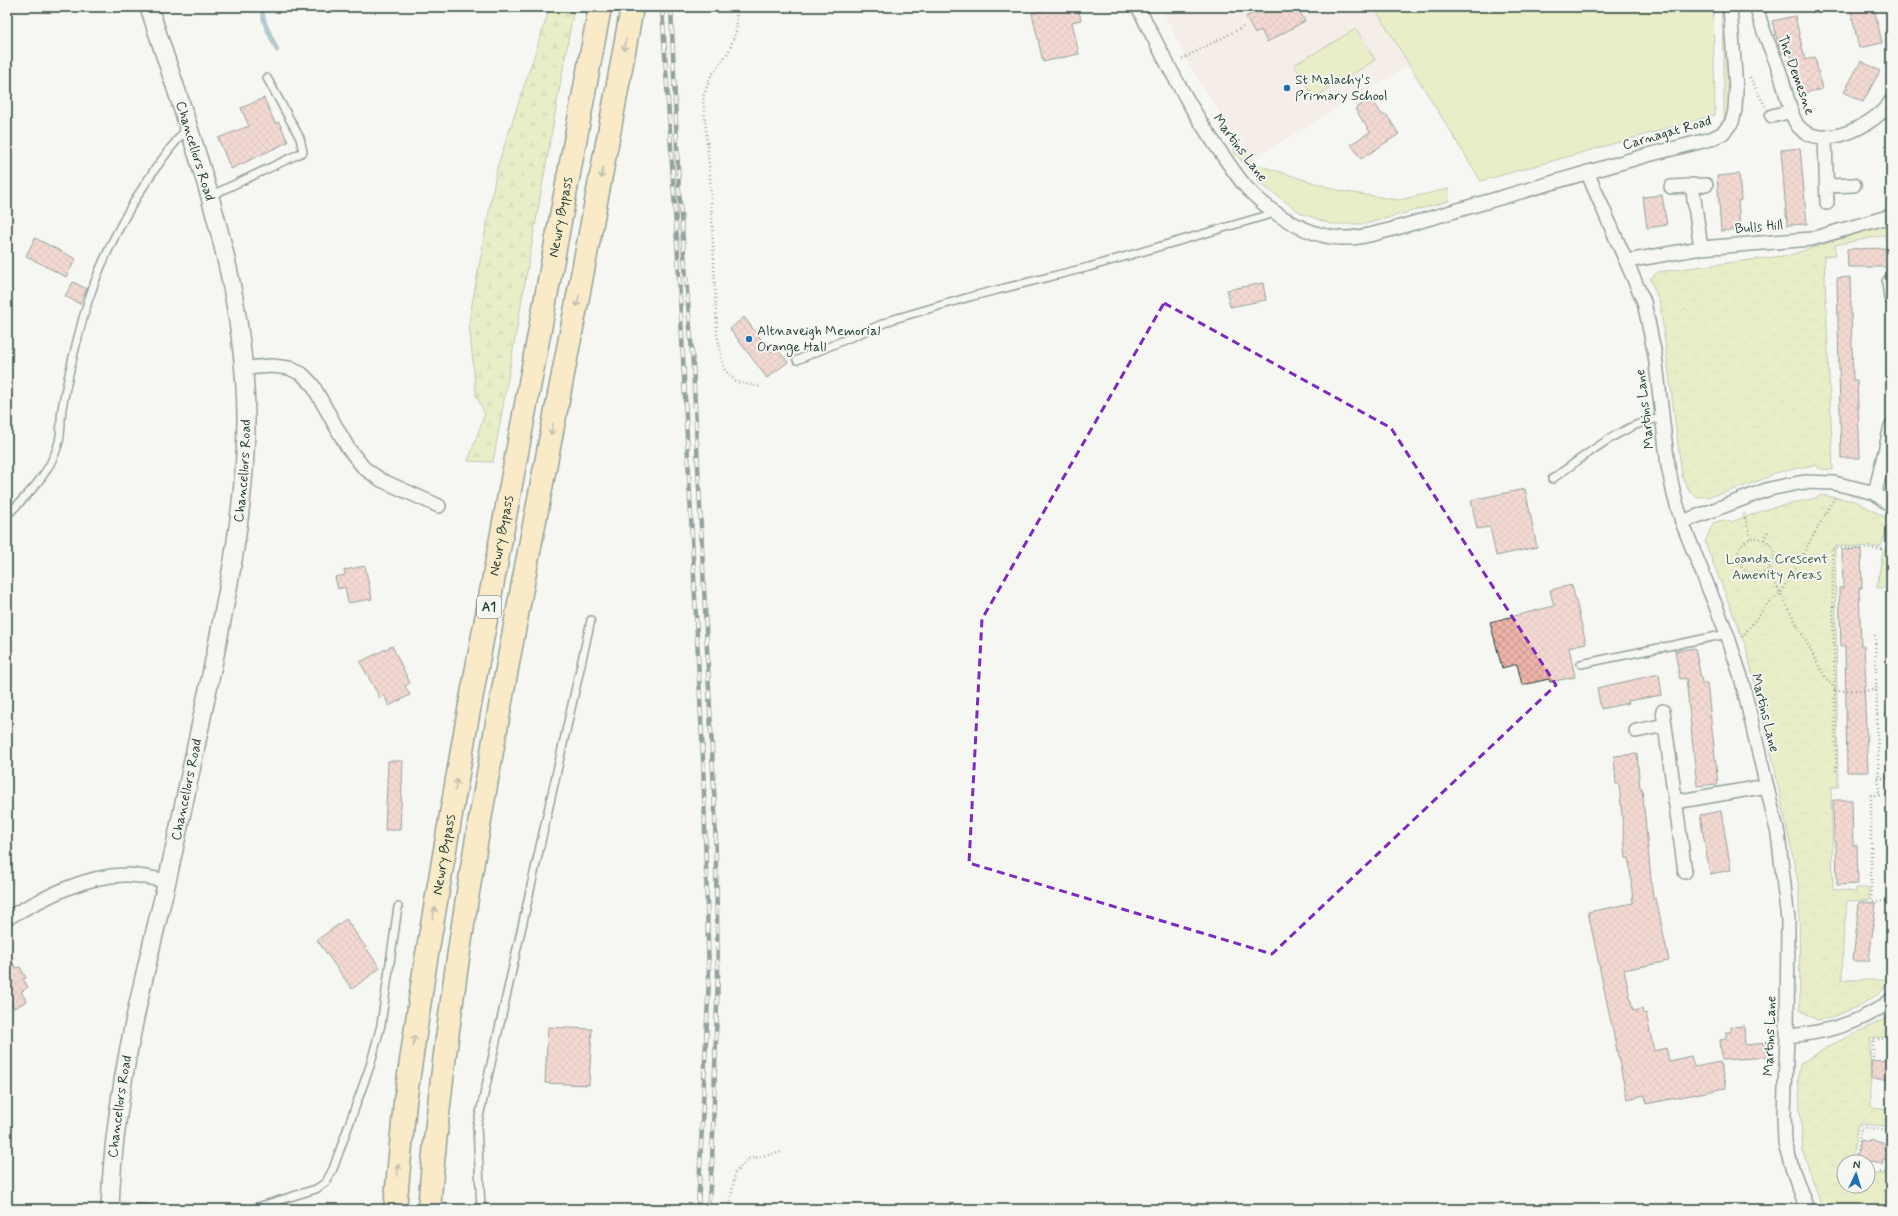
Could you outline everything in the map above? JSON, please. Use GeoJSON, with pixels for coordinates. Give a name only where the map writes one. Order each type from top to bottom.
{"type":"FeatureCollection","features":[{"type":"Feature","properties":{"kind":"highway","name":"Newry Bypass"},"geometry":{"type":"LineString","coordinates":[[395,1209],[405,1102],[429,943],[469,714],[600,7]]}},
{"type":"Feature","properties":{"kind":"highway","name":"Newry Bypass"},"geometry":{"type":"LineString","coordinates":[[429,1209],[450,1008],[469,880],[550,440],[596,210],[632,7]]}},
{"type":"Feature","properties":{"kind":"street","name":"Chancellors Road"},"geometry":{"type":"LineString","coordinates":[[110,1208],[116,1123],[130,1040],[151,941],[167,881],[222,622],[236,547],[243,492],[246,451],[244,368],[233,289],[209,196],[149,7]]}},
{"type":"Feature","properties":{"kind":"street","name":"Martins Lane"},"geometry":{"type":"LineString","coordinates":[[1138,7],[1168,66],[1206,132],[1247,189],[1276,213],[1318,234],[1342,238],[1367,236],[1586,172],[1644,302],[1655,355],[1668,466],[1682,522],[1727,634],[1741,677],[1778,834],[1788,920],[1787,1036],[1784,1115],[1785,1143],[1792,1171],[1807,1209]]}},
{"type":"Feature","properties":{"kind":"street","name":"Carnagat Road"},"geometry":{"type":"LineString","coordinates":[[1586,172],[1711,139],[1723,133],[1732,122],[1735,110],[1730,7]]}},
{"type":"Feature","properties":{"kind":"street","name":"The Demesne"},"geometry":{"type":"LineString","coordinates":[[1757,7],[1759,21],[1774,56],[1798,126],[1810,134],[1825,137]]}},
{"type":"Feature","properties":{"kind":"street"},"geometry":{"type":"LineString","coordinates":[[1827,203],[1825,137],[1861,128],[1877,118],[1891,101]]}},
{"type":"Feature","properties":{"kind":"street"},"geometry":{"type":"LineString","coordinates":[[1772,116],[1792,111]]}},
{"type":"Feature","properties":{"kind":"street"},"geometry":{"type":"LineString","coordinates":[[1692,185],[1701,248]]}},
{"type":"Feature","properties":{"kind":"street"},"geometry":{"type":"LineString","coordinates":[[1671,187],[1706,185]]}},
{"type":"Feature","properties":{"kind":"street"},"geometry":{"type":"LineString","coordinates":[[1826,186],[1854,185]]}},
{"type":"Feature","properties":{"kind":"street","name":"Bulls Hill"},"geometry":{"type":"LineString","coordinates":[[1627,261],[1701,248],[1811,239],[1891,216]]}},
{"type":"Feature","properties":{"kind":"street"},"geometry":{"type":"LineString","coordinates":[[1890,282],[1891,298]]}},
{"type":"Feature","properties":{"kind":"street"},"geometry":{"type":"LineString","coordinates":[[244,368],[272,366],[290,368],[302,374],[312,384],[348,448],[364,468],[381,480],[439,506]]}},
{"type":"Feature","properties":{"kind":"street"},"geometry":{"type":"LineString","coordinates":[[1876,493],[1891,426]]}},
{"type":"Feature","properties":{"kind":"street"},"geometry":{"type":"LineString","coordinates":[[1682,522],[1770,489],[1804,482],[1834,483],[1876,493],[1891,506]]}},
{"type":"Feature","properties":{"kind":"street"},"geometry":{"type":"LineString","coordinates":[[1663,711],[1685,872]]}},
{"type":"Feature","properties":{"kind":"street"},"geometry":{"type":"LineString","coordinates":[[1636,731],[1665,725]]}},
{"type":"Feature","properties":{"kind":"street"},"geometry":{"type":"LineString","coordinates":[[1675,802],[1767,786]]}},
{"type":"Feature","properties":{"kind":"street"},"geometry":{"type":"LineString","coordinates":[[7,918],[68,887],[75,885],[124,875],[167,881]]}},
{"type":"Feature","properties":{"kind":"street"},"geometry":{"type":"LineString","coordinates":[[1787,1036],[1830,1030],[1869,1016],[1891,1000]]}},
{"type":"Feature","properties":{"kind":"lane"},"geometry":{"type":"LineString","coordinates":[[209,196],[303,152],[300,138],[267,78]]}},
{"type":"Feature","properties":{"kind":"lane"},"geometry":{"type":"LineString","coordinates":[[7,515],[24,499],[49,466],[59,444],[62,410],[84,317],[110,246],[166,152],[188,127]]}},
{"type":"Feature","properties":{"kind":"lane"},"geometry":{"type":"LineString","coordinates":[[797,360],[894,319],[973,296],[1090,267],[1276,213]]}},
{"type":"Feature","properties":{"kind":"lane"},"geometry":{"type":"LineString","coordinates":[[1552,479],[1607,441],[1636,425],[1663,418]]}},
{"type":"Feature","properties":{"kind":"lane"},"geometry":{"type":"LineString","coordinates":[[481,1209],[477,1126],[591,620]]}},
{"type":"Feature","properties":{"kind":"lane"},"geometry":{"type":"LineString","coordinates":[[1581,664],[1727,634]]}},
{"type":"Feature","properties":{"kind":"lane"},"geometry":{"type":"LineString","coordinates":[[251,1209],[316,1189],[326,1182],[333,1169],[370,1066],[381,1025],[398,907]]}},
{"type":"Feature","properties":{"kind":"lane"},"geometry":{"type":"LineString","coordinates":[[110,1208],[151,1209]]}},
{"type":"Feature","properties":{"kind":"path"},"geometry":{"type":"LineString","coordinates":[[736,7],[737,28],[729,51],[711,76],[703,97],[710,176],[717,334],[724,369],[736,382],[761,387]]}},
{"type":"Feature","properties":{"kind":"path"},"geometry":{"type":"LineString","coordinates":[[1182,59],[1243,27]]}},
{"type":"Feature","properties":{"kind":"path"},"geometry":{"type":"LineString","coordinates":[[1734,69],[1745,71],[1762,103],[1772,116]]}},
{"type":"Feature","properties":{"kind":"path"},"geometry":{"type":"LineString","coordinates":[[1732,650],[1769,602],[1781,593],[1838,494]]}},
{"type":"Feature","properties":{"kind":"path"},"geometry":{"type":"LineString","coordinates":[[1744,514],[1751,539]]}},
{"type":"Feature","properties":{"kind":"path"},"geometry":{"type":"LineString","coordinates":[[1764,540],[1768,531]]}},
{"type":"Feature","properties":{"kind":"path"},"geometry":{"type":"LineString","coordinates":[[1751,539],[1764,540],[1773,548],[1774,560],[1768,570],[1756,574],[1746,571],[1741,567],[1739,562],[1739,550],[1746,541],[1751,539]]}},
{"type":"Feature","properties":{"kind":"path"},"geometry":{"type":"LineString","coordinates":[[1836,771],[1832,548],[1883,549]]}},
{"type":"Feature","properties":{"kind":"path"},"geometry":{"type":"LineString","coordinates":[[1768,570],[1825,677],[1835,691]]}},
{"type":"Feature","properties":{"kind":"path"},"geometry":{"type":"LineString","coordinates":[[1875,635],[1879,795],[1871,796],[1871,901],[1891,902]]}},
{"type":"Feature","properties":{"kind":"path"},"geometry":{"type":"LineString","coordinates":[[1835,691],[1876,690]]}},
{"type":"Feature","properties":{"kind":"path"},"geometry":{"type":"LineString","coordinates":[[1877,714],[1890,714]]}},
{"type":"Feature","properties":{"kind":"path"},"geometry":{"type":"LineString","coordinates":[[1878,778],[1891,778]]}},
{"type":"Feature","properties":{"kind":"path"},"geometry":{"type":"LineString","coordinates":[[1873,1058],[1873,1040],[1891,1039]]}},
{"type":"Feature","properties":{"kind":"path"},"geometry":{"type":"LineString","coordinates":[[1856,1154],[1861,1127],[1891,1130]]}},
{"type":"Feature","properties":{"kind":"path"},"geometry":{"type":"LineString","coordinates":[[729,1209],[735,1173],[748,1160],[782,1152]]}},
{"type":"Feature","properties":{"kind":"path"},"geometry":{"type":"LineString","coordinates":[[1876,1172],[1891,1172]]}},
{"type":"Feature","properties":{"kind":"highlighted area"},"geometry":{"type":"Polygon","coordinates":[[[1164,303],[1391,428],[1556,685],[1272,954],[969,863],[982,619],[1164,303]]]}},
{"type":"Feature","properties":{"kind":"shaded area","name":"St Malachy's Primary School"},"geometry":{"type":"Polygon","coordinates":[[[1161,7],[1385,7],[1377,12],[1410,65],[1252,159],[1234,140],[1219,112],[1188,63],[1161,7]]]}},
{"type":"Feature","properties":{"kind":"green space"},"geometry":{"type":"Polygon","coordinates":[[[548,7],[574,7],[493,462],[468,461],[485,414],[476,395],[469,321],[497,168],[547,17],[548,7]]]}},
{"type":"Feature","properties":{"kind":"green space"},"geometry":{"type":"Polygon","coordinates":[[[1385,7],[1713,7],[1715,115],[1481,181],[1377,12],[1385,7]]]}},
{"type":"Feature","properties":{"kind":"green space"},"geometry":{"type":"Polygon","coordinates":[[[1721,7],[1723,7],[1729,99],[1728,117],[1724,121],[1724,52],[1721,7]]]}},
{"type":"Feature","properties":{"kind":"green space"},"geometry":{"type":"Polygon","coordinates":[[[1356,29],[1375,60],[1314,98],[1294,65],[1356,29]]]}},
{"type":"Feature","properties":{"kind":"green space"},"geometry":{"type":"Polygon","coordinates":[[[1234,140],[1258,165],[1340,191],[1399,200],[1448,189],[1449,201],[1365,224],[1331,224],[1301,213],[1261,184],[1234,152],[1234,140]]]}},
{"type":"Feature","properties":{"kind":"green space"},"geometry":{"type":"Polygon","coordinates":[[[1891,225],[1891,234],[1835,245],[1836,255],[1824,256],[1833,470],[1821,469],[1814,465],[1774,473],[1766,478],[1720,494],[1702,497],[1693,494],[1687,487],[1682,475],[1660,303],[1650,279],[1658,272],[1790,255],[1868,230],[1891,225]]]}},
{"type":"Feature","properties":{"kind":"green space","name":"Loanda Crescent Amenity Areas"},"geometry":{"type":"Polygon","coordinates":[[[1821,495],[1855,501],[1885,517],[1889,526],[1880,547],[1835,546],[1838,787],[1831,787],[1833,889],[1856,892],[1856,888],[1869,888],[1869,900],[1847,901],[1843,941],[1842,980],[1891,980],[1878,994],[1859,1006],[1830,1018],[1817,1020],[1800,1010],[1799,887],[1774,765],[1746,647],[1705,542],[1713,523],[1723,520],[1731,522],[1771,508],[1816,498],[1821,495]]]}},
{"type":"Feature","properties":{"kind":"green space"},"geometry":{"type":"Polygon","coordinates":[[[1891,536],[1891,588],[1877,588],[1882,556],[1891,536]]]}},
{"type":"Feature","properties":{"kind":"green space"},"geometry":{"type":"Polygon","coordinates":[[[1891,1017],[1891,1036],[1870,1038],[1871,1107],[1891,1109],[1891,1126],[1858,1124],[1852,1154],[1836,1154],[1836,1194],[1876,1194],[1876,1174],[1891,1174],[1891,1209],[1823,1209],[1803,1152],[1798,1078],[1800,1064],[1831,1045],[1891,1017]]]}},
{"type":"Feature","properties":{"kind":"building"},"geometry":{"type":"Polygon","coordinates":[[[1061,7],[1078,7],[1081,20],[1072,22],[1079,54],[1043,62],[1032,13],[1061,7]]]}},
{"type":"Feature","properties":{"kind":"building"},"geometry":{"type":"Polygon","coordinates":[[[1265,7],[1297,7],[1305,21],[1267,42],[1261,30],[1255,34],[1246,17],[1265,7]]]}},
{"type":"Feature","properties":{"kind":"building"},"geometry":{"type":"Polygon","coordinates":[[[1850,7],[1874,7],[1882,43],[1859,48],[1850,7]]]}},
{"type":"Feature","properties":{"kind":"building"},"geometry":{"type":"Polygon","coordinates":[[[1795,16],[1805,60],[1815,57],[1822,89],[1800,94],[1790,52],[1781,54],[1772,21],[1795,16]]]}},
{"type":"Feature","properties":{"kind":"building"},"geometry":{"type":"Polygon","coordinates":[[[1861,61],[1880,71],[1863,102],[1844,92],[1861,61]]]}},
{"type":"Feature","properties":{"kind":"building"},"geometry":{"type":"Polygon","coordinates":[[[264,98],[275,123],[279,122],[288,142],[231,169],[218,138],[249,126],[241,108],[264,98]]]}},
{"type":"Feature","properties":{"kind":"building"},"geometry":{"type":"Polygon","coordinates":[[[1371,98],[1383,116],[1386,114],[1399,134],[1361,159],[1351,144],[1370,132],[1355,109],[1371,98]]]}},
{"type":"Feature","properties":{"kind":"building"},"geometry":{"type":"Polygon","coordinates":[[[1800,148],[1807,224],[1787,225],[1781,150],[1800,148]]]}},
{"type":"Feature","properties":{"kind":"building"},"geometry":{"type":"Polygon","coordinates":[[[1739,174],[1741,200],[1738,201],[1740,229],[1721,231],[1717,176],[1739,174]]]}},
{"type":"Feature","properties":{"kind":"building"},"geometry":{"type":"Polygon","coordinates":[[[1662,195],[1667,225],[1647,228],[1643,197],[1662,195]]]}},
{"type":"Feature","properties":{"kind":"building"},"geometry":{"type":"Polygon","coordinates":[[[35,238],[76,259],[66,277],[26,256],[35,238]]]}},
{"type":"Feature","properties":{"kind":"building"},"geometry":{"type":"Polygon","coordinates":[[[1891,248],[1891,267],[1848,267],[1847,249],[1891,248]]]}},
{"type":"Feature","properties":{"kind":"building"},"geometry":{"type":"Polygon","coordinates":[[[1850,277],[1853,380],[1857,380],[1860,458],[1841,458],[1837,278],[1850,277]]]}},
{"type":"Feature","properties":{"kind":"building"},"geometry":{"type":"Polygon","coordinates":[[[73,282],[87,289],[80,304],[65,296],[73,282]]]}},
{"type":"Feature","properties":{"kind":"building"},"geometry":{"type":"Polygon","coordinates":[[[1263,283],[1266,300],[1230,307],[1227,290],[1263,283]]]}},
{"type":"Feature","properties":{"kind":"building","name":"Altnaveigh Memorial Orange Hall"},"geometry":{"type":"Polygon","coordinates":[[[744,317],[771,352],[777,349],[788,362],[767,378],[730,329],[744,317]]]}},
{"type":"Feature","properties":{"kind":"building"},"geometry":{"type":"Polygon","coordinates":[[[1525,489],[1537,547],[1496,556],[1490,527],[1477,529],[1471,500],[1525,489]]]}},
{"type":"Feature","properties":{"kind":"building"},"geometry":{"type":"Polygon","coordinates":[[[1861,549],[1862,588],[1859,588],[1861,646],[1864,646],[1866,685],[1864,685],[1868,772],[1847,772],[1845,646],[1841,647],[1839,588],[1843,588],[1842,550],[1861,549]]]}},
{"type":"Feature","properties":{"kind":"building"},"geometry":{"type":"Polygon","coordinates":[[[365,566],[372,599],[348,603],[345,587],[338,589],[335,577],[345,575],[344,570],[365,566]]]}},
{"type":"Feature","properties":{"kind":"building"},"geometry":{"type":"Polygon","coordinates":[[[1572,585],[1586,643],[1569,647],[1575,677],[1550,682],[1549,679],[1522,685],[1517,664],[1502,668],[1490,622],[1554,606],[1550,590],[1572,585]]]}},
{"type":"Feature","properties":{"kind":"building"},"geometry":{"type":"Polygon","coordinates":[[[392,646],[410,683],[405,686],[410,695],[389,706],[384,695],[380,698],[360,662],[392,646]]]}},
{"type":"Feature","properties":{"kind":"building"},"geometry":{"type":"Polygon","coordinates":[[[1695,648],[1702,683],[1707,683],[1718,784],[1697,786],[1686,678],[1680,679],[1675,651],[1695,648]]]}},
{"type":"Feature","properties":{"kind":"building"},"geometry":{"type":"Polygon","coordinates":[[[1659,674],[1662,695],[1628,701],[1629,703],[1601,709],[1597,688],[1659,674]]]}},
{"type":"Feature","properties":{"kind":"building"},"geometry":{"type":"Polygon","coordinates":[[[1637,754],[1640,788],[1642,788],[1653,899],[1656,898],[1669,961],[1624,970],[1633,1011],[1642,1009],[1643,1014],[1646,1013],[1654,1051],[1666,1048],[1669,1061],[1691,1056],[1694,1067],[1720,1062],[1726,1088],[1646,1104],[1645,1095],[1627,1099],[1588,912],[1633,903],[1629,858],[1626,858],[1619,784],[1616,784],[1614,756],[1637,754]]]}},
{"type":"Feature","properties":{"kind":"building"},"geometry":{"type":"Polygon","coordinates":[[[388,761],[403,761],[400,830],[385,830],[388,761]]]}},
{"type":"Feature","properties":{"kind":"building"},"geometry":{"type":"Polygon","coordinates":[[[1833,800],[1852,800],[1853,845],[1857,845],[1858,884],[1837,885],[1833,800]]]}},
{"type":"Feature","properties":{"kind":"building"},"geometry":{"type":"Polygon","coordinates":[[[1721,811],[1731,870],[1710,874],[1700,815],[1721,811]]]}},
{"type":"Feature","properties":{"kind":"building"},"geometry":{"type":"Polygon","coordinates":[[[1859,902],[1876,903],[1869,961],[1853,961],[1859,902]]]}},
{"type":"Feature","properties":{"kind":"building"},"geometry":{"type":"Polygon","coordinates":[[[346,919],[380,968],[352,989],[317,940],[346,919]]]}},
{"type":"Feature","properties":{"kind":"building"},"geometry":{"type":"Polygon","coordinates":[[[7,952],[16,968],[20,967],[26,978],[23,979],[28,987],[21,992],[27,1001],[14,1008],[7,996],[7,952]]]}},
{"type":"Feature","properties":{"kind":"building"},"geometry":{"type":"Polygon","coordinates":[[[1744,1026],[1745,1045],[1768,1043],[1769,1057],[1722,1060],[1720,1040],[1726,1039],[1726,1032],[1731,1032],[1731,1027],[1744,1026]]]}},
{"type":"Feature","properties":{"kind":"building"},"geometry":{"type":"Polygon","coordinates":[[[548,1027],[592,1029],[589,1085],[545,1083],[548,1027]]]}},
{"type":"Feature","properties":{"kind":"building"},"geometry":{"type":"Polygon","coordinates":[[[1891,1060],[1891,1079],[1871,1079],[1871,1061],[1891,1060]]]}},
{"type":"Feature","properties":{"kind":"building"},"geometry":{"type":"Polygon","coordinates":[[[1860,1140],[1869,1142],[1870,1140],[1891,1145],[1891,1161],[1883,1159],[1882,1164],[1876,1163],[1876,1154],[1857,1154],[1860,1140]]]}},
{"type":"Feature","properties":{"kind":"waterway"},"geometry":{"type":"LineString","coordinates":[[261,7],[265,24],[277,50]]}},
{"type":"Feature","properties":{"kind":"railway"},"geometry":{"type":"LineString","coordinates":[[662,7],[678,257],[703,757],[709,978],[698,1209]]}},
{"type":"Feature","properties":{"kind":"railway"},"geometry":{"type":"LineString","coordinates":[[671,7],[679,191],[693,365],[715,811],[718,973],[712,1164],[708,1209]]}},
{"type":"Feature","properties":{"kind":"place","name":"St Malachy's Primary School"},"geometry":{"type":"Point","coordinates":[1287,88]}},
{"type":"Feature","properties":{"kind":"place","name":"Altnaveigh Memorial Orange Hall"},"geometry":{"type":"Point","coordinates":[749,339]}}]}
